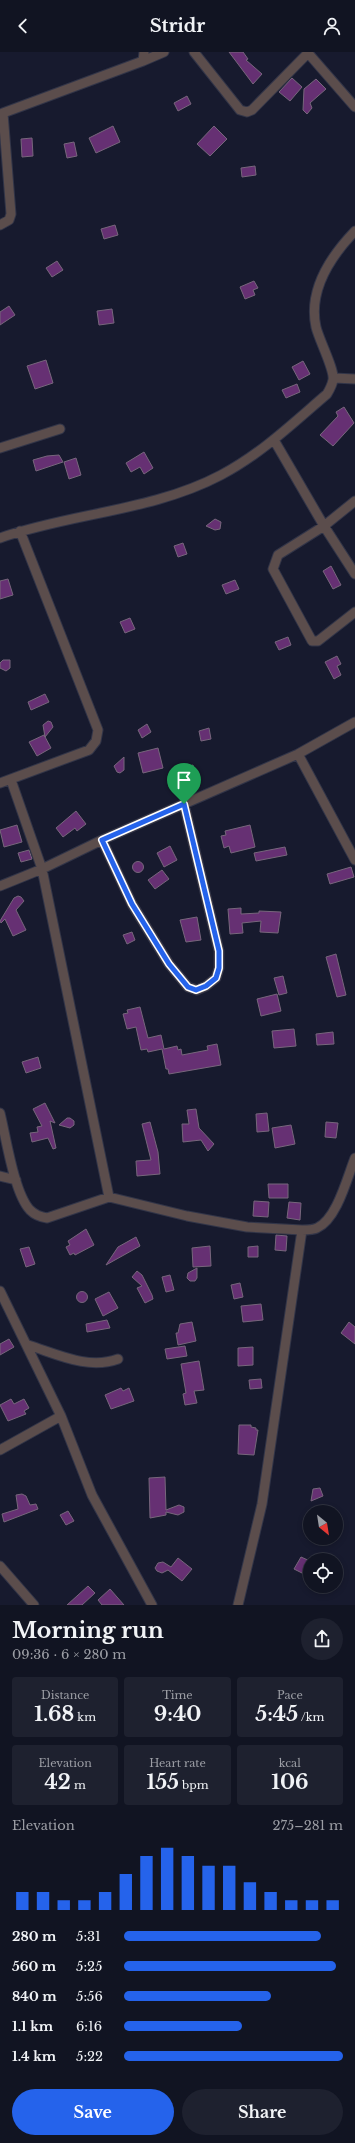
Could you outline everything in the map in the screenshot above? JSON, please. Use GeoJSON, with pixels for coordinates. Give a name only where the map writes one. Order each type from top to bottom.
{"type":"FeatureCollection","features":[{"type":"Feature","properties":{"kind":"street"},"geometry":{"type":"LineString","coordinates":[[0,225],[9,220],[11,214],[1,113],[144,57],[164,52]]}},
{"type":"Feature","properties":{"kind":"street"},"geometry":{"type":"LineString","coordinates":[[194,52],[240,110],[247,112],[252,110],[308,52],[355,107]]}},
{"type":"Feature","properties":{"kind":"street"},"geometry":{"type":"LineString","coordinates":[[0,538],[20,531],[106,513],[175,494],[221,475],[249,459],[274,440],[327,394],[334,378],[321,345],[316,326],[315,304],[318,286],[334,255],[355,231]]}},
{"type":"Feature","properties":{"kind":"street"},"geometry":{"type":"LineString","coordinates":[[334,378],[355,379]]}},
{"type":"Feature","properties":{"kind":"street"},"geometry":{"type":"LineString","coordinates":[[0,448],[60,429]]}},
{"type":"Feature","properties":{"kind":"street"},"geometry":{"type":"LineString","coordinates":[[274,440],[324,526],[355,574]]}},
{"type":"Feature","properties":{"kind":"street"},"geometry":{"type":"LineString","coordinates":[[355,501],[324,526],[278,555],[273,569],[312,641],[318,641],[355,612]]}},
{"type":"Feature","properties":{"kind":"street"},"geometry":{"type":"LineString","coordinates":[[0,783],[89,750],[96,741],[98,730],[20,531]]}},
{"type":"Feature","properties":{"kind":"street"},"geometry":{"type":"LineString","coordinates":[[0,886],[42,869],[102,840],[298,754],[355,722]]}},
{"type":"Feature","properties":{"kind":"street"},"geometry":{"type":"LineString","coordinates":[[298,754],[352,846],[355,860]]}},
{"type":"Feature","properties":{"kind":"street"},"geometry":{"type":"LineString","coordinates":[[11,780],[42,869],[109,1197]]}},
{"type":"Feature","properties":{"kind":"street"},"geometry":{"type":"LineString","coordinates":[[102,840],[132,904],[169,964],[188,987],[196,990],[206,986],[216,978],[219,968],[219,951],[184,804]]}},
{"type":"Feature","properties":{"kind":"street"},"geometry":{"type":"LineString","coordinates":[[0,1113],[16,1180],[24,1201],[30,1210],[38,1216],[47,1218],[109,1197],[187,1216],[247,1228],[302,1230],[316,1228],[325,1223],[332,1214],[355,1158]]}},
{"type":"Feature","properties":{"kind":"street"},"geometry":{"type":"LineString","coordinates":[[0,1176],[16,1180]]}},
{"type":"Feature","properties":{"kind":"street"},"geometry":{"type":"LineString","coordinates":[[238,1605],[262,1504],[302,1230]]}},
{"type":"Feature","properties":{"kind":"street"},"geometry":{"type":"LineString","coordinates":[[0,1291],[28,1345],[61,1416],[92,1495],[152,1605]]}},
{"type":"Feature","properties":{"kind":"street"},"geometry":{"type":"LineString","coordinates":[[28,1345],[89,1364],[107,1363],[118,1360]]}},
{"type":"Feature","properties":{"kind":"street"},"geometry":{"type":"LineString","coordinates":[[0,1450],[61,1416]]}},
{"type":"Feature","properties":{"kind":"street"},"geometry":{"type":"LineString","coordinates":[[0,1566],[34,1605]]}},
{"type":"Feature","properties":{"kind":"building"},"geometry":{"type":"Polygon","coordinates":[[[229,52],[243,52],[248,59],[246,60],[262,74],[253,84],[229,52]]]}},
{"type":"Feature","properties":{"kind":"building"},"geometry":{"type":"Polygon","coordinates":[[[292,78],[302,87],[290,101],[279,92],[292,78]]]}},
{"type":"Feature","properties":{"kind":"building"},"geometry":{"type":"Polygon","coordinates":[[[316,79],[326,89],[310,103],[312,108],[307,114],[303,110],[304,89],[316,79]]]}},
{"type":"Feature","properties":{"kind":"building"},"geometry":{"type":"Polygon","coordinates":[[[187,96],[191,104],[178,111],[174,103],[187,96]]]}},
{"type":"Feature","properties":{"kind":"building"},"geometry":{"type":"Polygon","coordinates":[[[113,126],[120,142],[96,153],[89,138],[113,126]]]}},
{"type":"Feature","properties":{"kind":"building"},"geometry":{"type":"Polygon","coordinates":[[[214,126],[227,139],[210,156],[197,144],[214,126]]]}},
{"type":"Feature","properties":{"kind":"building"},"geometry":{"type":"Polygon","coordinates":[[[32,138],[33,156],[22,157],[21,139],[32,138]]]}},
{"type":"Feature","properties":{"kind":"building"},"geometry":{"type":"Polygon","coordinates":[[[74,142],[77,156],[67,158],[64,144],[74,142]]]}},
{"type":"Feature","properties":{"kind":"building"},"geometry":{"type":"Polygon","coordinates":[[[255,166],[256,175],[242,177],[241,168],[255,166]]]}},
{"type":"Feature","properties":{"kind":"building"},"geometry":{"type":"Polygon","coordinates":[[[115,225],[118,235],[104,239],[101,229],[115,225]]]}},
{"type":"Feature","properties":{"kind":"building"},"geometry":{"type":"Polygon","coordinates":[[[57,261],[63,270],[52,277],[46,268],[57,261]]]}},
{"type":"Feature","properties":{"kind":"building"},"geometry":{"type":"Polygon","coordinates":[[[254,281],[258,288],[253,290],[255,295],[245,299],[240,287],[254,281]]]}},
{"type":"Feature","properties":{"kind":"building"},"geometry":{"type":"Polygon","coordinates":[[[9,306],[15,315],[0,325],[0,312],[9,306]]]}},
{"type":"Feature","properties":{"kind":"building"},"geometry":{"type":"Polygon","coordinates":[[[112,309],[114,323],[99,325],[97,311],[112,309]]]}},
{"type":"Feature","properties":{"kind":"building"},"geometry":{"type":"Polygon","coordinates":[[[46,360],[53,383],[35,389],[27,366],[46,360]]]}},
{"type":"Feature","properties":{"kind":"building"},"geometry":{"type":"Polygon","coordinates":[[[303,361],[310,374],[299,380],[292,367],[303,361]]]}},
{"type":"Feature","properties":{"kind":"building"},"geometry":{"type":"Polygon","coordinates":[[[297,384],[300,392],[286,398],[282,390],[297,384]]]}},
{"type":"Feature","properties":{"kind":"building"},"geometry":{"type":"Polygon","coordinates":[[[344,407],[354,423],[333,446],[320,435],[338,416],[336,412],[344,407]]]}},
{"type":"Feature","properties":{"kind":"building"},"geometry":{"type":"Polygon","coordinates":[[[144,452],[153,468],[144,474],[140,467],[131,472],[126,463],[144,452]]]}},
{"type":"Feature","properties":{"kind":"building"},"geometry":{"type":"Polygon","coordinates":[[[59,455],[63,462],[36,471],[33,460],[47,456],[59,455]]]}},
{"type":"Feature","properties":{"kind":"building"},"geometry":{"type":"Polygon","coordinates":[[[76,458],[81,475],[69,479],[64,462],[76,458]]]}},
{"type":"Feature","properties":{"kind":"building"},"geometry":{"type":"Polygon","coordinates":[[[215,519],[221,522],[220,529],[215,530],[206,526],[215,519]]]}},
{"type":"Feature","properties":{"kind":"building"},"geometry":{"type":"Polygon","coordinates":[[[183,543],[187,554],[178,557],[174,546],[183,543]]]}},
{"type":"Feature","properties":{"kind":"building"},"geometry":{"type":"Polygon","coordinates":[[[331,566],[341,585],[333,589],[323,571],[331,566]]]}},
{"type":"Feature","properties":{"kind":"building"},"geometry":{"type":"Polygon","coordinates":[[[8,579],[13,595],[0,599],[0,581],[8,579]]]}},
{"type":"Feature","properties":{"kind":"building"},"geometry":{"type":"Polygon","coordinates":[[[235,580],[239,589],[226,594],[222,585],[235,580]]]}},
{"type":"Feature","properties":{"kind":"building"},"geometry":{"type":"Polygon","coordinates":[[[130,618],[135,629],[125,633],[120,622],[130,618]]]}},
{"type":"Feature","properties":{"kind":"building"},"geometry":{"type":"Polygon","coordinates":[[[288,637],[291,645],[279,650],[275,642],[288,637]]]}},
{"type":"Feature","properties":{"kind":"building"},"geometry":{"type":"Polygon","coordinates":[[[337,656],[341,664],[337,666],[341,675],[334,679],[325,662],[337,656]]]}},
{"type":"Feature","properties":{"kind":"building"},"geometry":{"type":"Polygon","coordinates":[[[3,660],[10,660],[10,668],[6,671],[0,668],[0,663],[3,660]]]}},
{"type":"Feature","properties":{"kind":"building"},"geometry":{"type":"Polygon","coordinates":[[[45,694],[49,702],[31,710],[28,702],[45,694]]]}},
{"type":"Feature","properties":{"kind":"building"},"geometry":{"type":"Polygon","coordinates":[[[48,721],[51,722],[53,727],[45,737],[43,725],[48,721]]]}},
{"type":"Feature","properties":{"kind":"building"},"geometry":{"type":"Polygon","coordinates":[[[147,724],[151,732],[142,738],[138,730],[147,724]]]}},
{"type":"Feature","properties":{"kind":"building"},"geometry":{"type":"Polygon","coordinates":[[[209,728],[211,739],[201,741],[199,731],[209,728]]]}},
{"type":"Feature","properties":{"kind":"building"},"geometry":{"type":"Polygon","coordinates":[[[44,735],[51,748],[37,756],[29,742],[44,735]]]}},
{"type":"Feature","properties":{"kind":"building"},"geometry":{"type":"Polygon","coordinates":[[[158,748],[163,768],[143,773],[138,753],[158,748]]]}},
{"type":"Feature","properties":{"kind":"building"},"geometry":{"type":"Polygon","coordinates":[[[124,757],[124,770],[120,773],[117,772],[114,766],[124,757]]]}},
{"type":"Feature","properties":{"kind":"building"},"geometry":{"type":"Polygon","coordinates":[[[193,765],[195,775],[185,778],[183,768],[193,765]]]}},
{"type":"Feature","properties":{"kind":"building"},"geometry":{"type":"Polygon","coordinates":[[[76,811],[86,824],[77,831],[75,828],[63,837],[56,828],[76,811]]]}},
{"type":"Feature","properties":{"kind":"building"},"geometry":{"type":"Polygon","coordinates":[[[17,825],[22,842],[4,847],[0,830],[17,825]]]}},
{"type":"Feature","properties":{"kind":"building"},"geometry":{"type":"Polygon","coordinates":[[[250,825],[255,847],[231,853],[229,846],[224,848],[221,836],[226,835],[225,831],[250,825]]]}},
{"type":"Feature","properties":{"kind":"building"},"geometry":{"type":"Polygon","coordinates":[[[170,846],[177,860],[164,867],[157,853],[170,846]]]}},
{"type":"Feature","properties":{"kind":"building"},"geometry":{"type":"Polygon","coordinates":[[[285,847],[287,855],[256,861],[254,853],[285,847]]]}},
{"type":"Feature","properties":{"kind":"building"},"geometry":{"type":"Polygon","coordinates":[[[29,850],[32,859],[21,862],[18,853],[29,850]]]}},
{"type":"Feature","properties":{"kind":"building"},"geometry":{"type":"Polygon","coordinates":[[[136,862],[140,862],[142,863],[142,871],[136,872],[133,869],[133,865],[136,862]]]}},
{"type":"Feature","properties":{"kind":"building"},"geometry":{"type":"Polygon","coordinates":[[[351,867],[354,877],[330,884],[327,874],[351,867]]]}},
{"type":"Feature","properties":{"kind":"building"},"geometry":{"type":"Polygon","coordinates":[[[162,870],[169,879],[155,889],[148,880],[162,870]]]}},
{"type":"Feature","properties":{"kind":"building"},"geometry":{"type":"Polygon","coordinates":[[[18,896],[24,901],[16,910],[26,930],[13,936],[5,919],[1,923],[0,921],[14,898],[18,896]]]}},
{"type":"Feature","properties":{"kind":"building"},"geometry":{"type":"Polygon","coordinates":[[[241,908],[241,914],[259,913],[259,911],[281,912],[278,933],[260,932],[261,921],[242,923],[243,933],[230,934],[228,909],[241,908]]]}},
{"type":"Feature","properties":{"kind":"building"},"geometry":{"type":"Polygon","coordinates":[[[197,917],[201,940],[186,942],[180,920],[197,917]]]}},
{"type":"Feature","properties":{"kind":"building"},"geometry":{"type":"Polygon","coordinates":[[[132,932],[135,940],[127,944],[123,935],[132,932]]]}},
{"type":"Feature","properties":{"kind":"building"},"geometry":{"type":"Polygon","coordinates":[[[336,954],[346,995],[337,997],[326,957],[336,954]]]}},
{"type":"Feature","properties":{"kind":"building"},"geometry":{"type":"Polygon","coordinates":[[[283,976],[287,993],[279,995],[274,978],[283,976]]]}},
{"type":"Feature","properties":{"kind":"building"},"geometry":{"type":"Polygon","coordinates":[[[277,994],[281,1011],[261,1016],[257,999],[277,994]]]}},
{"type":"Feature","properties":{"kind":"building"},"geometry":{"type":"Polygon","coordinates":[[[140,1007],[148,1038],[161,1035],[164,1049],[177,1046],[178,1050],[181,1049],[182,1055],[208,1050],[207,1046],[217,1044],[221,1065],[169,1074],[168,1069],[166,1069],[162,1049],[148,1052],[147,1049],[141,1050],[136,1027],[127,1029],[123,1014],[128,1013],[127,1010],[140,1007]]]}},
{"type":"Feature","properties":{"kind":"building"},"geometry":{"type":"Polygon","coordinates":[[[294,1029],[296,1046],[274,1048],[272,1031],[294,1029]]]}},
{"type":"Feature","properties":{"kind":"building"},"geometry":{"type":"Polygon","coordinates":[[[333,1032],[334,1044],[317,1045],[316,1034],[333,1032]]]}},
{"type":"Feature","properties":{"kind":"building"},"geometry":{"type":"Polygon","coordinates":[[[38,1057],[41,1068],[26,1073],[22,1062],[38,1057]]]}},
{"type":"Feature","properties":{"kind":"building"},"geometry":{"type":"Polygon","coordinates":[[[45,1103],[55,1123],[50,1121],[56,1148],[53,1149],[48,1138],[32,1142],[30,1133],[38,1132],[37,1127],[42,1126],[33,1109],[45,1103]]]}},
{"type":"Feature","properties":{"kind":"building"},"geometry":{"type":"Polygon","coordinates":[[[196,1109],[199,1128],[214,1144],[208,1151],[201,1140],[183,1142],[182,1124],[189,1124],[187,1110],[196,1109]]]}},
{"type":"Feature","properties":{"kind":"building"},"geometry":{"type":"Polygon","coordinates":[[[267,1113],[269,1131],[257,1132],[256,1114],[267,1113]]]}},
{"type":"Feature","properties":{"kind":"building"},"geometry":{"type":"Polygon","coordinates":[[[67,1118],[74,1121],[74,1125],[70,1128],[59,1125],[67,1118]]]}},
{"type":"Feature","properties":{"kind":"building"},"geometry":{"type":"Polygon","coordinates":[[[150,1122],[158,1152],[160,1174],[137,1176],[136,1161],[151,1160],[142,1124],[150,1122]]]}},
{"type":"Feature","properties":{"kind":"building"},"geometry":{"type":"Polygon","coordinates":[[[326,1122],[338,1123],[336,1138],[325,1137],[326,1122]]]}},
{"type":"Feature","properties":{"kind":"building"},"geometry":{"type":"Polygon","coordinates":[[[291,1125],[295,1144],[275,1148],[272,1128],[291,1125]]]}},
{"type":"Feature","properties":{"kind":"building"},"geometry":{"type":"Polygon","coordinates":[[[268,1184],[288,1184],[288,1198],[269,1198],[268,1184]]]}},
{"type":"Feature","properties":{"kind":"building"},"geometry":{"type":"Polygon","coordinates":[[[254,1201],[269,1202],[268,1217],[253,1216],[254,1201]]]}},
{"type":"Feature","properties":{"kind":"building"},"geometry":{"type":"Polygon","coordinates":[[[289,1202],[301,1203],[300,1220],[287,1218],[289,1202]]]}},
{"type":"Feature","properties":{"kind":"building"},"geometry":{"type":"Polygon","coordinates":[[[86,1229],[94,1245],[75,1255],[74,1253],[70,1255],[66,1247],[70,1245],[68,1241],[86,1229]]]}},
{"type":"Feature","properties":{"kind":"building"},"geometry":{"type":"Polygon","coordinates":[[[276,1235],[287,1236],[286,1251],[275,1250],[276,1235]]]}},
{"type":"Feature","properties":{"kind":"building"},"geometry":{"type":"Polygon","coordinates":[[[136,1237],[140,1246],[106,1265],[118,1247],[136,1237]]]}},
{"type":"Feature","properties":{"kind":"building"},"geometry":{"type":"Polygon","coordinates":[[[210,1246],[211,1266],[193,1267],[192,1248],[210,1246]]]}},
{"type":"Feature","properties":{"kind":"building"},"geometry":{"type":"Polygon","coordinates":[[[258,1246],[258,1257],[248,1257],[248,1247],[258,1246]]]}},
{"type":"Feature","properties":{"kind":"building"},"geometry":{"type":"Polygon","coordinates":[[[29,1247],[35,1264],[26,1267],[20,1249],[29,1247]]]}},
{"type":"Feature","properties":{"kind":"building"},"geometry":{"type":"Polygon","coordinates":[[[197,1268],[197,1278],[195,1281],[190,1281],[187,1278],[188,1273],[197,1268]]]}},
{"type":"Feature","properties":{"kind":"building"},"geometry":{"type":"Polygon","coordinates":[[[137,1271],[142,1275],[153,1299],[145,1303],[137,1288],[142,1286],[132,1277],[137,1271]]]}},
{"type":"Feature","properties":{"kind":"building"},"geometry":{"type":"Polygon","coordinates":[[[170,1275],[174,1290],[166,1292],[162,1277],[170,1275]]]}},
{"type":"Feature","properties":{"kind":"building"},"geometry":{"type":"Polygon","coordinates":[[[240,1283],[243,1297],[234,1299],[231,1285],[240,1283]]]}},
{"type":"Feature","properties":{"kind":"building"},"geometry":{"type":"Polygon","coordinates":[[[80,1292],[84,1292],[86,1293],[86,1301],[80,1302],[77,1299],[77,1295],[80,1292]]]}},
{"type":"Feature","properties":{"kind":"building"},"geometry":{"type":"Polygon","coordinates":[[[109,1292],[118,1308],[103,1316],[95,1299],[109,1292]]]}},
{"type":"Feature","properties":{"kind":"building"},"geometry":{"type":"Polygon","coordinates":[[[261,1304],[263,1320],[243,1322],[241,1306],[261,1304]]]}},
{"type":"Feature","properties":{"kind":"building"},"geometry":{"type":"Polygon","coordinates":[[[107,1320],[110,1328],[87,1332],[86,1324],[107,1320]]]}},
{"type":"Feature","properties":{"kind":"building"},"geometry":{"type":"Polygon","coordinates":[[[192,1322],[196,1341],[178,1345],[176,1333],[178,1333],[180,1324],[192,1322]]]}},
{"type":"Feature","properties":{"kind":"building"},"geometry":{"type":"Polygon","coordinates":[[[349,1322],[355,1327],[355,1344],[341,1333],[349,1322]]]}},
{"type":"Feature","properties":{"kind":"building"},"geometry":{"type":"Polygon","coordinates":[[[9,1339],[14,1347],[0,1355],[0,1344],[9,1339]]]}},
{"type":"Feature","properties":{"kind":"building"},"geometry":{"type":"Polygon","coordinates":[[[185,1346],[187,1356],[167,1359],[165,1349],[185,1346]]]}},
{"type":"Feature","properties":{"kind":"building"},"geometry":{"type":"Polygon","coordinates":[[[253,1347],[253,1365],[238,1366],[238,1348],[253,1347]]]}},
{"type":"Feature","properties":{"kind":"building"},"geometry":{"type":"Polygon","coordinates":[[[199,1361],[204,1390],[194,1391],[197,1403],[185,1405],[183,1394],[186,1393],[181,1364],[199,1361]]]}},
{"type":"Feature","properties":{"kind":"building"},"geometry":{"type":"Polygon","coordinates":[[[261,1379],[262,1388],[250,1389],[249,1380],[261,1379]]]}},
{"type":"Feature","properties":{"kind":"building"},"geometry":{"type":"Polygon","coordinates":[[[121,1388],[123,1391],[129,1388],[134,1401],[111,1409],[105,1395],[121,1388]]]}},
{"type":"Feature","properties":{"kind":"building"},"geometry":{"type":"Polygon","coordinates":[[[11,1399],[14,1404],[24,1399],[29,1408],[24,1411],[26,1414],[8,1421],[0,1405],[11,1399]]]}},
{"type":"Feature","properties":{"kind":"building"},"geometry":{"type":"Polygon","coordinates":[[[239,1425],[251,1425],[251,1427],[258,1430],[254,1455],[238,1454],[239,1425]]]}},
{"type":"Feature","properties":{"kind":"building"},"geometry":{"type":"Polygon","coordinates":[[[165,1477],[166,1510],[179,1505],[184,1507],[184,1512],[178,1515],[166,1512],[166,1515],[150,1518],[149,1478],[165,1477]]]}},
{"type":"Feature","properties":{"kind":"building"},"geometry":{"type":"Polygon","coordinates":[[[320,1488],[323,1496],[311,1501],[313,1489],[320,1488]]]}},
{"type":"Feature","properties":{"kind":"building"},"geometry":{"type":"Polygon","coordinates":[[[22,1494],[26,1496],[30,1505],[36,1504],[38,1509],[4,1522],[2,1514],[18,1509],[16,1495],[22,1494]]]}},
{"type":"Feature","properties":{"kind":"building"},"geometry":{"type":"Polygon","coordinates":[[[68,1511],[74,1521],[66,1525],[60,1515],[68,1511]]]}},
{"type":"Feature","properties":{"kind":"building"},"geometry":{"type":"Polygon","coordinates":[[[301,1557],[303,1558],[303,1574],[294,1569],[301,1557]]]}},
{"type":"Feature","properties":{"kind":"building"},"geometry":{"type":"Polygon","coordinates":[[[178,1558],[192,1569],[182,1581],[168,1570],[162,1573],[157,1571],[155,1568],[158,1563],[163,1562],[171,1567],[178,1558]]]}},
{"type":"Feature","properties":{"kind":"building"},"geometry":{"type":"Polygon","coordinates":[[[88,1586],[95,1593],[82,1605],[67,1605],[88,1586]]]}},
{"type":"Feature","properties":{"kind":"building"},"geometry":{"type":"Polygon","coordinates":[[[110,1589],[124,1605],[102,1605],[98,1600],[110,1589]]]}},
{"type":"Feature","properties":{"kind":"route"},"geometry":{"type":"LineString","coordinates":[[184,804],[219,951],[219,968],[216,978],[206,986],[196,990],[188,987],[169,964],[132,904],[102,840],[184,804]]}}]}
